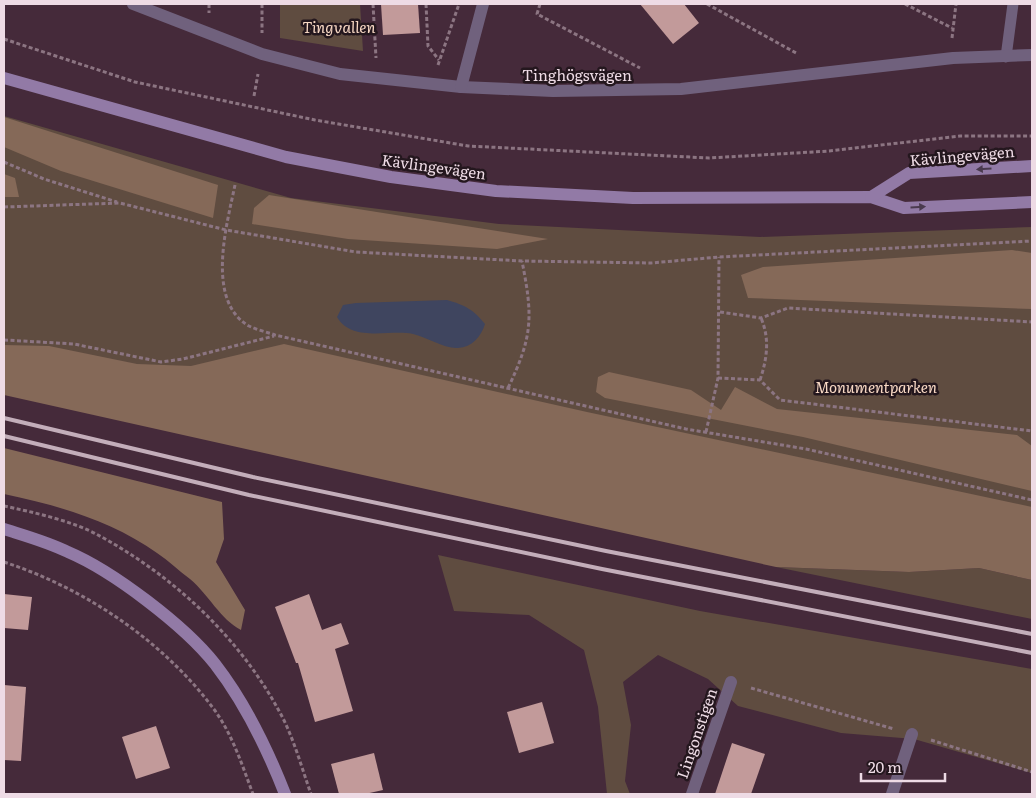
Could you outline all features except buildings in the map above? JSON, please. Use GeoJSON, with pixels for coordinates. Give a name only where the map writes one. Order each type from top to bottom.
{"type":"FeatureCollection","features":[{"type":"Feature","properties":{"kind":"main road","name":"Kävlingevägen"},"geometry":{"type":"LineString","coordinates":[[4,78],[286,157],[400,179],[496,192],[633,198],[871,197],[904,208],[1032,202]]}},
{"type":"Feature","properties":{"kind":"main road","name":"Kävlingevägen"},"geometry":{"type":"LineString","coordinates":[[871,197],[909,173],[1032,166]]}},
{"type":"Feature","properties":{"kind":"main road"},"geometry":{"type":"LineString","coordinates":[[4,529],[70,552],[133,591],[182,629],[215,664],[251,717],[285,794]]}},
{"type":"Feature","properties":{"kind":"street","name":"Tinghögsvägen"},"geometry":{"type":"LineString","coordinates":[[133,4],[262,54],[340,74],[461,87],[553,91],[681,90],[953,58],[1032,55]]}},
{"type":"Feature","properties":{"kind":"street"},"geometry":{"type":"LineString","coordinates":[[461,87],[483,4]]}},
{"type":"Feature","properties":{"kind":"street","name":"Lingonstigen"},"geometry":{"type":"LineString","coordinates":[[692,794],[731,682]]}},
{"type":"Feature","properties":{"kind":"street"},"geometry":{"type":"LineString","coordinates":[[892,794],[912,734]]}},
{"type":"Feature","properties":{"kind":"lane"},"geometry":{"type":"LineString","coordinates":[[1006,57],[1013,4]]}},
{"type":"Feature","properties":{"kind":"path"},"geometry":{"type":"LineString","coordinates":[[373,4],[377,78]]}},
{"type":"Feature","properties":{"kind":"path"},"geometry":{"type":"LineString","coordinates":[[426,4],[428,46],[440,61]]}},
{"type":"Feature","properties":{"kind":"path"},"geometry":{"type":"LineString","coordinates":[[430,84],[440,61],[459,4]]}},
{"type":"Feature","properties":{"kind":"path"},"geometry":{"type":"LineString","coordinates":[[540,4],[537,14],[647,72]]}},
{"type":"Feature","properties":{"kind":"path"},"geometry":{"type":"LineString","coordinates":[[707,4],[761,32],[829,72]]}},
{"type":"Feature","properties":{"kind":"path"},"geometry":{"type":"LineString","coordinates":[[906,4],[952,28]]}},
{"type":"Feature","properties":{"kind":"path"},"geometry":{"type":"LineString","coordinates":[[953,58],[952,28],[956,4]]}},
{"type":"Feature","properties":{"kind":"path"},"geometry":{"type":"LineString","coordinates":[[4,39],[135,82],[306,119],[468,146],[708,158],[829,151],[960,136],[1032,136]]}},
{"type":"Feature","properties":{"kind":"path"},"geometry":{"type":"LineString","coordinates":[[4,162],[44,179],[120,203],[226,230],[356,252],[522,261],[651,263],[719,257],[1032,241]]}},
{"type":"Feature","properties":{"kind":"path"},"geometry":{"type":"LineString","coordinates":[[235,185],[222,259],[226,293],[233,311],[249,326],[275,335],[508,388],[706,432],[806,449],[1032,500]]}},
{"type":"Feature","properties":{"kind":"path"},"geometry":{"type":"LineString","coordinates":[[4,207],[120,203]]}},
{"type":"Feature","properties":{"kind":"path"},"geometry":{"type":"LineString","coordinates":[[706,432],[718,378],[719,257]]}},
{"type":"Feature","properties":{"kind":"path"},"geometry":{"type":"LineString","coordinates":[[508,388],[520,364],[531,316],[522,261]]}},
{"type":"Feature","properties":{"kind":"path"},"geometry":{"type":"LineString","coordinates":[[720,312],[761,318],[788,308],[1032,322]]}},
{"type":"Feature","properties":{"kind":"path"},"geometry":{"type":"LineString","coordinates":[[760,380],[766,362],[766,330],[761,318]]}},
{"type":"Feature","properties":{"kind":"path"},"geometry":{"type":"LineString","coordinates":[[4,340],[74,344],[161,362],[275,335]]}},
{"type":"Feature","properties":{"kind":"path"},"geometry":{"type":"LineString","coordinates":[[718,378],[760,380],[780,400],[1032,431]]}},
{"type":"Feature","properties":{"kind":"path"},"geometry":{"type":"LineString","coordinates":[[4,562],[71,589],[130,627],[178,668],[214,709],[237,750],[253,794]]}},
{"type":"Feature","properties":{"kind":"path"},"geometry":{"type":"LineString","coordinates":[[731,682],[912,734],[1032,772]]}},
{"type":"Feature","properties":{"kind":"green space","name":"Tingvallen"},"geometry":{"type":"Polygon","coordinates":[[[280,4],[360,4],[363,51],[280,38],[280,4]]]}},
{"type":"Feature","properties":{"kind":"green space","name":"Monumentparken"},"geometry":{"type":"Polygon","coordinates":[[[4,116],[291,198],[499,224],[760,237],[1032,227],[1032,569],[4,380],[4,116]]]}},
{"type":"Feature","properties":{"kind":"green space"},"geometry":{"type":"Polygon","coordinates":[[[438,555],[700,611],[1032,669],[1032,773],[914,739],[841,733],[738,706],[708,679],[658,655],[623,682],[631,725],[625,781],[630,794],[607,794],[598,707],[584,650],[529,615],[454,611],[438,555]]]}},
{"type":"Feature","properties":{"kind":"green space"},"geometry":{"type":"Polygon","coordinates":[[[776,567],[909,572],[979,568],[1032,580],[1032,619],[776,567]]]}},
{"type":"Feature","properties":{"kind":"shaded area"},"geometry":{"type":"Polygon","coordinates":[[[4,117],[218,185],[213,218],[61,171],[4,147],[4,117]]]}},
{"type":"Feature","properties":{"kind":"shaded area"},"geometry":{"type":"Polygon","coordinates":[[[4,174],[15,178],[19,197],[4,197],[4,174]]]}},
{"type":"Feature","properties":{"kind":"shaded area"},"geometry":{"type":"Polygon","coordinates":[[[269,195],[548,239],[497,249],[348,239],[252,224],[254,208],[269,195]]]}},
{"type":"Feature","properties":{"kind":"shaded area"},"geometry":{"type":"Polygon","coordinates":[[[1012,250],[1032,253],[1032,309],[748,298],[741,275],[763,267],[1012,250]]]}},
{"type":"Feature","properties":{"kind":"shaded area"},"geometry":{"type":"Polygon","coordinates":[[[284,344],[587,412],[1032,507],[1032,580],[979,568],[909,572],[776,567],[4,395],[4,345],[49,346],[137,364],[191,366],[284,344]]]}},
{"type":"Feature","properties":{"kind":"shaded area"},"geometry":{"type":"Polygon","coordinates":[[[609,372],[691,390],[721,410],[735,387],[777,409],[1017,435],[1032,446],[1032,491],[803,437],[605,398],[596,392],[598,377],[609,372]]]}},
{"type":"Feature","properties":{"kind":"shaded area"},"geometry":{"type":"Polygon","coordinates":[[[4,448],[222,502],[224,539],[216,562],[245,610],[241,630],[227,620],[190,579],[140,542],[103,523],[84,516],[44,503],[4,494],[4,448]]]}},
{"type":"Feature","properties":{"kind":"water"},"geometry":{"type":"Polygon","coordinates":[[[447,300],[469,309],[485,324],[478,337],[468,346],[458,348],[447,347],[413,334],[372,333],[352,330],[337,317],[343,305],[447,300]]]}},
{"type":"Feature","properties":{"kind":"railway"},"geometry":{"type":"LineString","coordinates":[[4,418],[253,477],[606,551],[1032,634]]}},
{"type":"Feature","properties":{"kind":"railway"},"geometry":{"type":"LineString","coordinates":[[4,436],[249,495],[602,569],[1032,653]]}}]}
